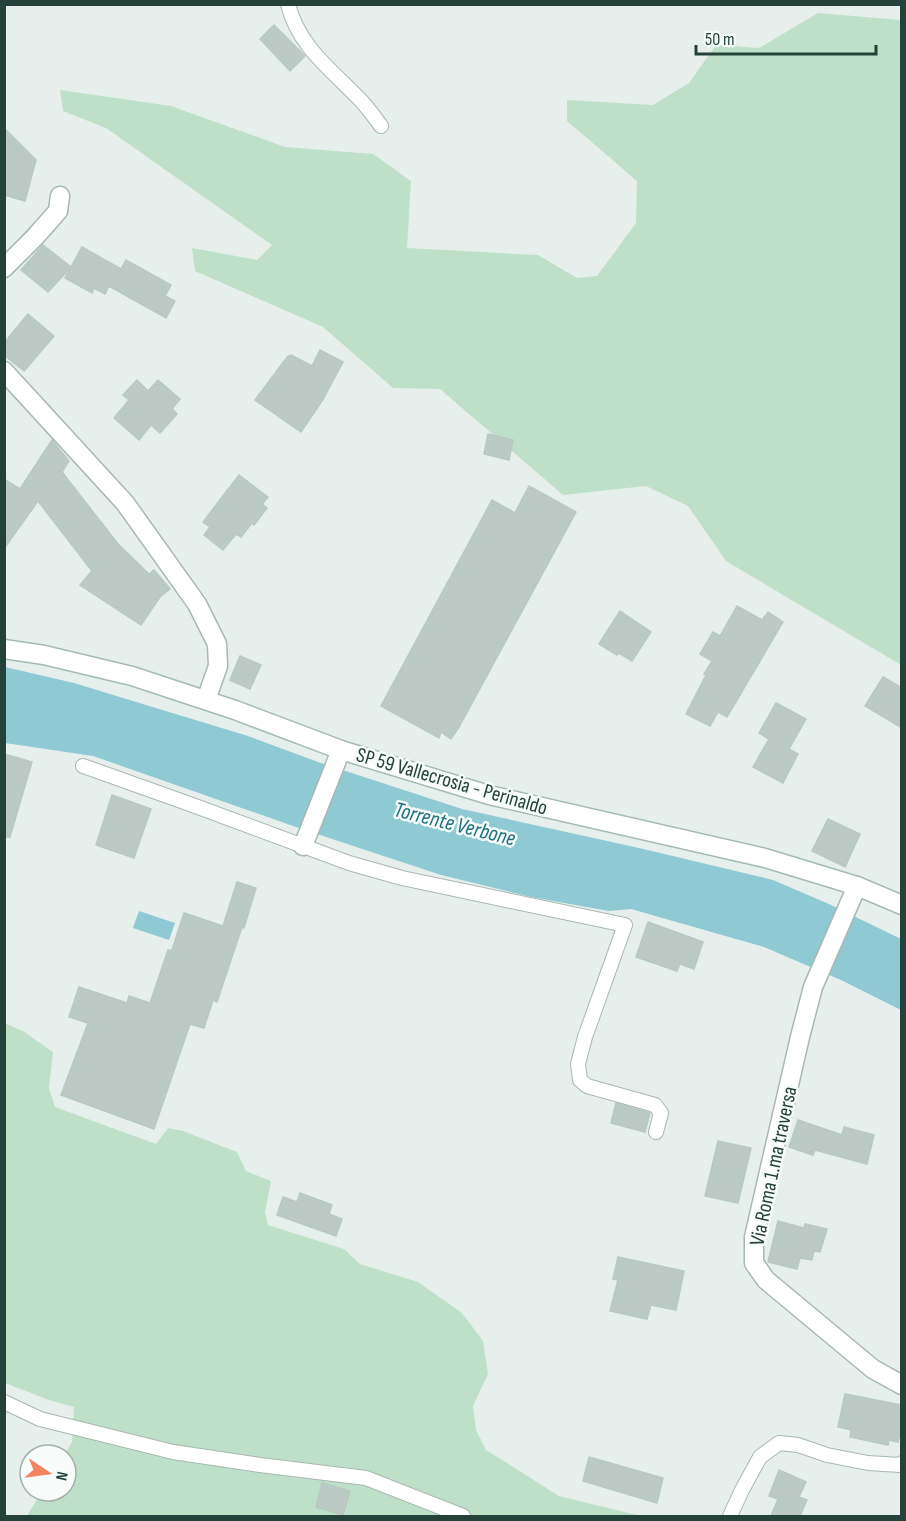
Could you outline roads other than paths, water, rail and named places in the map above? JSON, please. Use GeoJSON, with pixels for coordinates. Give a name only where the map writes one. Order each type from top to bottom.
{"type":"FeatureCollection","features":[{"type":"Feature","properties":{"kind":"street"},"geometry":{"type":"LineString","coordinates":[[4,268],[58,211],[60,196]]}},
{"type":"Feature","properties":{"kind":"street"},"geometry":{"type":"LineString","coordinates":[[4,371],[125,503],[197,604],[217,644],[218,666],[206,700]]}},
{"type":"Feature","properties":{"kind":"street","name":"SP 59 Vallecrosia - Perinaldo"},"geometry":{"type":"LineString","coordinates":[[4,649],[44,655],[132,676],[206,700],[339,755],[489,795],[765,858],[857,886],[902,905]]}},
{"type":"Feature","properties":{"kind":"street"},"geometry":{"type":"LineString","coordinates":[[305,842],[339,755]]}},
{"type":"Feature","properties":{"kind":"street","name":"Via Roma 1.ma traversa"},"geometry":{"type":"LineString","coordinates":[[857,886],[813,987],[754,1237],[754,1263],[766,1280],[873,1368],[902,1385]]}},
{"type":"Feature","properties":{"kind":"lane"},"geometry":{"type":"LineString","coordinates":[[288,4],[300,35],[381,126]]}},
{"type":"Feature","properties":{"kind":"lane"},"geometry":{"type":"LineString","coordinates":[[83,766],[305,842],[349,863],[402,878],[625,925],[585,1037],[578,1064],[580,1080],[586,1086],[655,1105],[661,1113],[656,1132]]}},
{"type":"Feature","properties":{"kind":"lane"},"geometry":{"type":"LineString","coordinates":[[4,1402],[40,1419],[173,1452],[366,1478],[463,1516]]}},
{"type":"Feature","properties":{"kind":"lane"},"geometry":{"type":"LineString","coordinates":[[730,1516],[760,1457],[779,1443],[798,1445],[827,1455],[868,1463],[900,1465],[902,1463]]}},
{"type":"Feature","properties":{"kind":"water","name":"Torrente Verbone"},"geometry":{"type":"Polygon","coordinates":[[[5,667],[74,683],[248,736],[318,762],[462,809],[773,880],[901,939],[901,1010],[841,980],[764,947],[631,909],[609,911],[531,897],[441,875],[93,756],[5,743],[5,667]]]}},
{"type":"Feature","properties":{"kind":"water"},"geometry":{"type":"Polygon","coordinates":[[[139,911],[175,923],[169,940],[133,928],[139,911]]]}}]}
